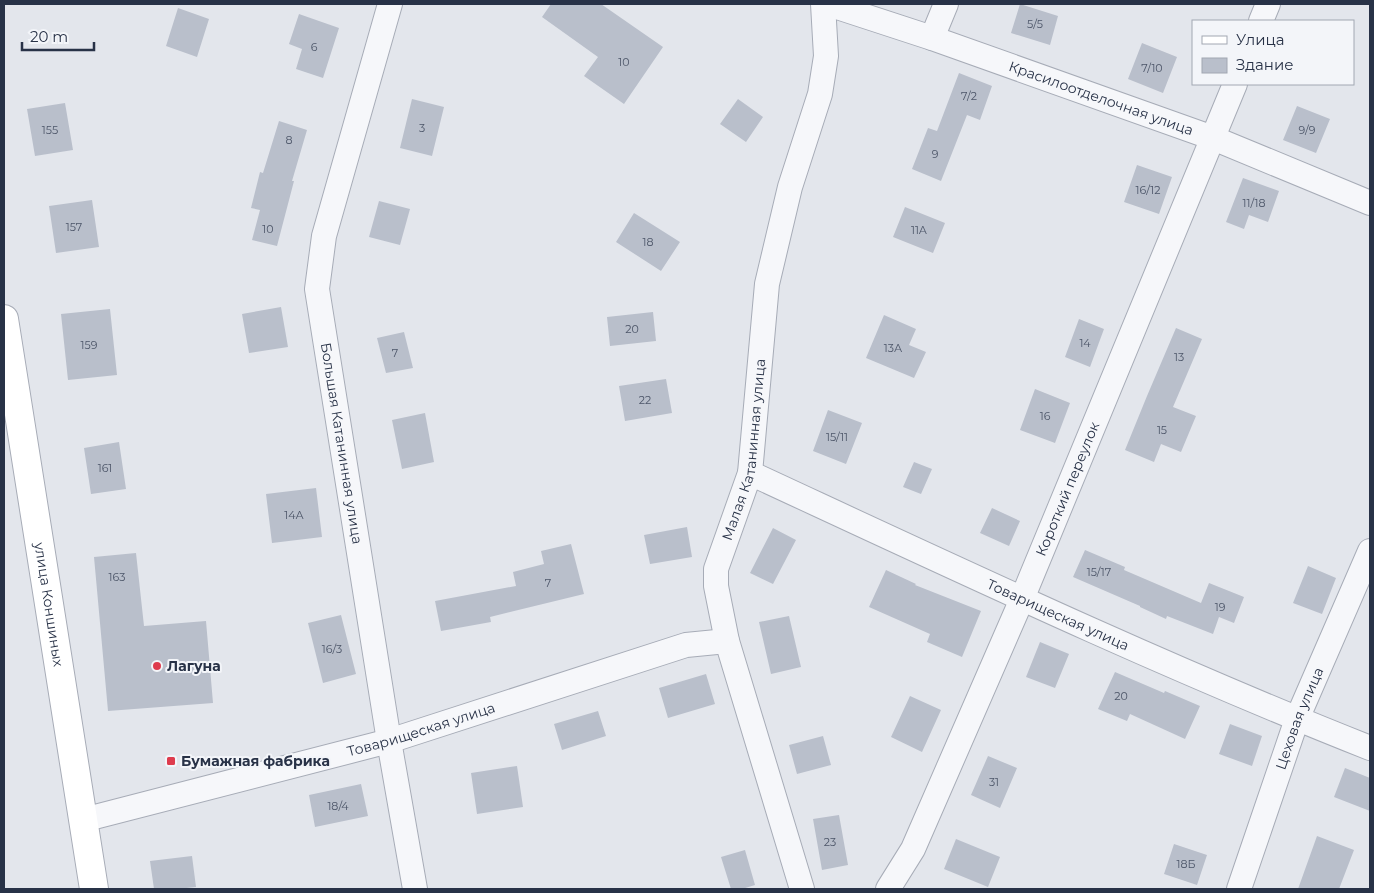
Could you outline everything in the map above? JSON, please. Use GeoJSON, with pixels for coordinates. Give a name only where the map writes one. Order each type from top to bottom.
{"type":"FeatureCollection","features":[{"type":"Feature","properties":{"kind":"main road","name":"улица Коншиных"},"geometry":{"type":"LineString","coordinates":[[4,319],[94,889]]}},
{"type":"Feature","properties":{"kind":"street","name":"Большая Катанинная улица"},"geometry":{"type":"LineString","coordinates":[[390,4],[324,236],[317,289],[389,741],[415,889]]}},
{"type":"Feature","properties":{"kind":"street","name":"Малая Катанинная улица"},"geometry":{"type":"LineString","coordinates":[[802,889],[728,641],[716,586],[716,569],[750,473],[767,284],[790,187],[820,94],[826,56],[823,4]]}},
{"type":"Feature","properties":{"kind":"street","name":"Красилоотделочная улица"},"geometry":{"type":"LineString","coordinates":[[828,4],[932,38],[1213,138],[1370,204]]}},
{"type":"Feature","properties":{"kind":"street"},"geometry":{"type":"LineString","coordinates":[[932,38],[946,4]]}},
{"type":"Feature","properties":{"kind":"street"},"geometry":{"type":"LineString","coordinates":[[1261,20],[1268,4]]}},
{"type":"Feature","properties":{"kind":"street","name":"Короткий переулок"},"geometry":{"type":"LineString","coordinates":[[888,889],[913,849],[1022,599],[1235,85]]}},
{"type":"Feature","properties":{"kind":"street","name":"Товарищеская улица"},"geometry":{"type":"LineString","coordinates":[[750,473],[1022,599],[1297,719],[1370,748]]}},
{"type":"Feature","properties":{"kind":"street","name":"Цеховая улица"},"geometry":{"type":"LineString","coordinates":[[1239,889],[1297,719],[1370,551]]}},
{"type":"Feature","properties":{"kind":"street","name":"Товарищеская улица"},"geometry":{"type":"LineString","coordinates":[[83,820],[389,741],[686,645],[728,641]]}},
{"type":"Feature","properties":{"kind":"building"},"geometry":{"type":"Polygon","coordinates":[[[551,4],[601,4],[663,47],[624,104],[584,76],[598,57],[542,17],[551,4]]]}},
{"type":"Feature","properties":{"kind":"building"},"geometry":{"type":"Polygon","coordinates":[[[1020,4],[1058,16],[1050,45],[1011,33],[1020,4]]]}},
{"type":"Feature","properties":{"kind":"building"},"geometry":{"type":"Polygon","coordinates":[[[178,8],[209,19],[197,57],[166,46],[178,8]]]}},
{"type":"Feature","properties":{"kind":"building"},"geometry":{"type":"Polygon","coordinates":[[[299,14],[339,28],[323,78],[296,69],[302,49],[289,44],[299,14]]]}},
{"type":"Feature","properties":{"kind":"building"},"geometry":{"type":"Polygon","coordinates":[[[1142,43],[1177,57],[1163,93],[1128,79],[1142,43]]]}},
{"type":"Feature","properties":{"kind":"building"},"geometry":{"type":"Polygon","coordinates":[[[959,73],[992,86],[980,120],[967,115],[941,181],[912,169],[928,128],[937,131],[959,73]]]}},
{"type":"Feature","properties":{"kind":"building"},"geometry":{"type":"Polygon","coordinates":[[[412,99],[444,107],[432,156],[400,148],[412,99]]]}},
{"type":"Feature","properties":{"kind":"building"},"geometry":{"type":"Polygon","coordinates":[[[738,99],[763,117],[746,142],[720,124],[738,99]]]}},
{"type":"Feature","properties":{"kind":"building"},"geometry":{"type":"Polygon","coordinates":[[[65,103],[73,150],[35,156],[27,109],[65,103]]]}},
{"type":"Feature","properties":{"kind":"building"},"geometry":{"type":"Polygon","coordinates":[[[1297,106],[1330,119],[1316,153],[1283,140],[1297,106]]]}},
{"type":"Feature","properties":{"kind":"building"},"geometry":{"type":"Polygon","coordinates":[[[279,121],[307,130],[292,181],[294,181],[277,246],[252,240],[260,210],[251,208],[260,172],[263,173],[279,121]]]}},
{"type":"Feature","properties":{"kind":"building"},"geometry":{"type":"Polygon","coordinates":[[[1137,165],[1172,177],[1159,214],[1124,202],[1137,165]]]}},
{"type":"Feature","properties":{"kind":"building"},"geometry":{"type":"Polygon","coordinates":[[[1243,178],[1279,191],[1268,222],[1249,215],[1244,229],[1226,222],[1243,178]]]}},
{"type":"Feature","properties":{"kind":"building"},"geometry":{"type":"Polygon","coordinates":[[[92,200],[99,247],[56,253],[49,206],[92,200]]]}},
{"type":"Feature","properties":{"kind":"building"},"geometry":{"type":"Polygon","coordinates":[[[379,201],[410,209],[400,245],[369,237],[379,201]]]}},
{"type":"Feature","properties":{"kind":"building"},"geometry":{"type":"Polygon","coordinates":[[[905,207],[945,223],[933,253],[893,237],[905,207]]]}},
{"type":"Feature","properties":{"kind":"building"},"geometry":{"type":"Polygon","coordinates":[[[634,213],[680,242],[661,271],[616,242],[634,213]]]}},
{"type":"Feature","properties":{"kind":"building"},"geometry":{"type":"Polygon","coordinates":[[[281,307],[288,347],[249,353],[242,314],[281,307]]]}},
{"type":"Feature","properties":{"kind":"building"},"geometry":{"type":"Polygon","coordinates":[[[110,309],[117,375],[68,380],[61,314],[110,309]]]}},
{"type":"Feature","properties":{"kind":"building"},"geometry":{"type":"Polygon","coordinates":[[[653,312],[656,341],[610,346],[607,317],[653,312]]]}},
{"type":"Feature","properties":{"kind":"building"},"geometry":{"type":"Polygon","coordinates":[[[884,315],[916,329],[909,345],[926,352],[914,378],[866,358],[884,315]]]}},
{"type":"Feature","properties":{"kind":"building"},"geometry":{"type":"Polygon","coordinates":[[[1079,319],[1104,329],[1090,367],[1065,357],[1079,319]]]}},
{"type":"Feature","properties":{"kind":"building"},"geometry":{"type":"Polygon","coordinates":[[[1176,328],[1202,339],[1173,407],[1196,416],[1181,452],[1161,444],[1154,462],[1125,450],[1176,328]]]}},
{"type":"Feature","properties":{"kind":"building"},"geometry":{"type":"Polygon","coordinates":[[[404,332],[413,368],[386,373],[377,338],[404,332]]]}},
{"type":"Feature","properties":{"kind":"building"},"geometry":{"type":"Polygon","coordinates":[[[666,379],[672,413],[625,421],[619,386],[666,379]]]}},
{"type":"Feature","properties":{"kind":"building"},"geometry":{"type":"Polygon","coordinates":[[[1035,389],[1070,403],[1055,443],[1020,430],[1035,389]]]}},
{"type":"Feature","properties":{"kind":"building"},"geometry":{"type":"Polygon","coordinates":[[[828,410],[862,423],[846,464],[813,451],[828,410]]]}},
{"type":"Feature","properties":{"kind":"building"},"geometry":{"type":"Polygon","coordinates":[[[425,413],[434,462],[402,469],[392,420],[425,413]]]}},
{"type":"Feature","properties":{"kind":"building"},"geometry":{"type":"Polygon","coordinates":[[[119,442],[126,489],[91,494],[84,448],[119,442]]]}},
{"type":"Feature","properties":{"kind":"building"},"geometry":{"type":"Polygon","coordinates":[[[914,462],[932,469],[921,494],[903,487],[914,462]]]}},
{"type":"Feature","properties":{"kind":"building"},"geometry":{"type":"Polygon","coordinates":[[[316,488],[322,537],[272,543],[266,494],[316,488]]]}},
{"type":"Feature","properties":{"kind":"building"},"geometry":{"type":"Polygon","coordinates":[[[992,508],[1020,521],[1009,546],[980,533],[992,508]]]}},
{"type":"Feature","properties":{"kind":"building"},"geometry":{"type":"Polygon","coordinates":[[[687,527],[692,557],[650,564],[644,535],[687,527]]]}},
{"type":"Feature","properties":{"kind":"building"},"geometry":{"type":"Polygon","coordinates":[[[773,528],[796,540],[773,584],[750,573],[773,528]]]}},
{"type":"Feature","properties":{"kind":"building"},"geometry":{"type":"Polygon","coordinates":[[[571,544],[584,594],[490,617],[491,622],[441,631],[435,601],[516,586],[513,572],[544,564],[541,551],[571,544]]]}},
{"type":"Feature","properties":{"kind":"building"},"geometry":{"type":"Polygon","coordinates":[[[1085,550],[1125,567],[1124,570],[1201,603],[1209,583],[1244,597],[1234,623],[1219,617],[1213,634],[1167,616],[1166,619],[1073,577],[1085,550]]]}},
{"type":"Feature","properties":{"kind":"building","name":"Лагуна"},"geometry":{"type":"Polygon","coordinates":[[[136,553],[144,626],[206,621],[213,703],[108,711],[94,557],[136,553]]]}},
{"type":"Feature","properties":{"kind":"building"},"geometry":{"type":"Polygon","coordinates":[[[1308,566],[1336,578],[1322,614],[1293,603],[1308,566]]]}},
{"type":"Feature","properties":{"kind":"building"},"geometry":{"type":"Polygon","coordinates":[[[886,570],[915,585],[981,611],[962,657],[927,642],[930,634],[869,607],[886,570]]]}},
{"type":"Feature","properties":{"kind":"building"},"geometry":{"type":"Polygon","coordinates":[[[341,615],[356,674],[323,683],[308,623],[341,615]]]}},
{"type":"Feature","properties":{"kind":"building"},"geometry":{"type":"Polygon","coordinates":[[[789,616],[801,667],[771,674],[759,622],[789,616]]]}},
{"type":"Feature","properties":{"kind":"building"},"geometry":{"type":"Polygon","coordinates":[[[1040,642],[1069,654],[1055,688],[1026,677],[1040,642]]]}},
{"type":"Feature","properties":{"kind":"building"},"geometry":{"type":"Polygon","coordinates":[[[1115,672],[1200,706],[1185,739],[1130,714],[1127,721],[1098,709],[1115,672]]]}},
{"type":"Feature","properties":{"kind":"building"},"geometry":{"type":"Polygon","coordinates":[[[706,674],[715,704],[668,718],[659,688],[706,674]]]}},
{"type":"Feature","properties":{"kind":"building"},"geometry":{"type":"Polygon","coordinates":[[[910,696],[941,710],[922,752],[891,737],[910,696]]]}},
{"type":"Feature","properties":{"kind":"building"},"geometry":{"type":"Polygon","coordinates":[[[598,711],[606,736],[562,750],[554,724],[598,711]]]}},
{"type":"Feature","properties":{"kind":"building"},"geometry":{"type":"Polygon","coordinates":[[[1230,724],[1262,736],[1252,766],[1219,754],[1230,724]]]}},
{"type":"Feature","properties":{"kind":"building"},"geometry":{"type":"Polygon","coordinates":[[[823,736],[831,765],[797,774],[789,745],[823,736]]]}},
{"type":"Feature","properties":{"kind":"building"},"geometry":{"type":"Polygon","coordinates":[[[988,756],[1017,768],[1000,808],[971,795],[988,756]]]}},
{"type":"Feature","properties":{"kind":"building"},"geometry":{"type":"Polygon","coordinates":[[[517,766],[523,807],[477,814],[471,773],[517,766]]]}},
{"type":"Feature","properties":{"kind":"building"},"geometry":{"type":"Polygon","coordinates":[[[1345,768],[1370,778],[1370,811],[1334,797],[1345,768]]]}},
{"type":"Feature","properties":{"kind":"building"},"geometry":{"type":"Polygon","coordinates":[[[361,784],[368,816],[315,827],[309,795],[361,784]]]}},
{"type":"Feature","properties":{"kind":"building"},"geometry":{"type":"Polygon","coordinates":[[[839,815],[848,865],[822,870],[813,819],[839,815]]]}},
{"type":"Feature","properties":{"kind":"building"},"geometry":{"type":"Polygon","coordinates":[[[1317,836],[1354,850],[1339,889],[1298,889],[1317,836]]]}},
{"type":"Feature","properties":{"kind":"building"},"geometry":{"type":"Polygon","coordinates":[[[956,839],[1000,857],[988,887],[944,869],[956,839]]]}},
{"type":"Feature","properties":{"kind":"building"},"geometry":{"type":"Polygon","coordinates":[[[1174,844],[1207,855],[1197,885],[1164,874],[1174,844]]]}},
{"type":"Feature","properties":{"kind":"building"},"geometry":{"type":"Polygon","coordinates":[[[745,850],[755,885],[742,889],[731,889],[721,857],[745,850]]]}},
{"type":"Feature","properties":{"kind":"building"},"geometry":{"type":"Polygon","coordinates":[[[192,856],[196,887],[154,889],[150,861],[192,856]]]}},
{"type":"Feature","properties":{"kind":"place","name":"Лагуна"},"geometry":{"type":"Point","coordinates":[157,666]}},
{"type":"Feature","properties":{"kind":"place","name":"Бумажная фабрика"},"geometry":{"type":"Point","coordinates":[171,761]}}]}
